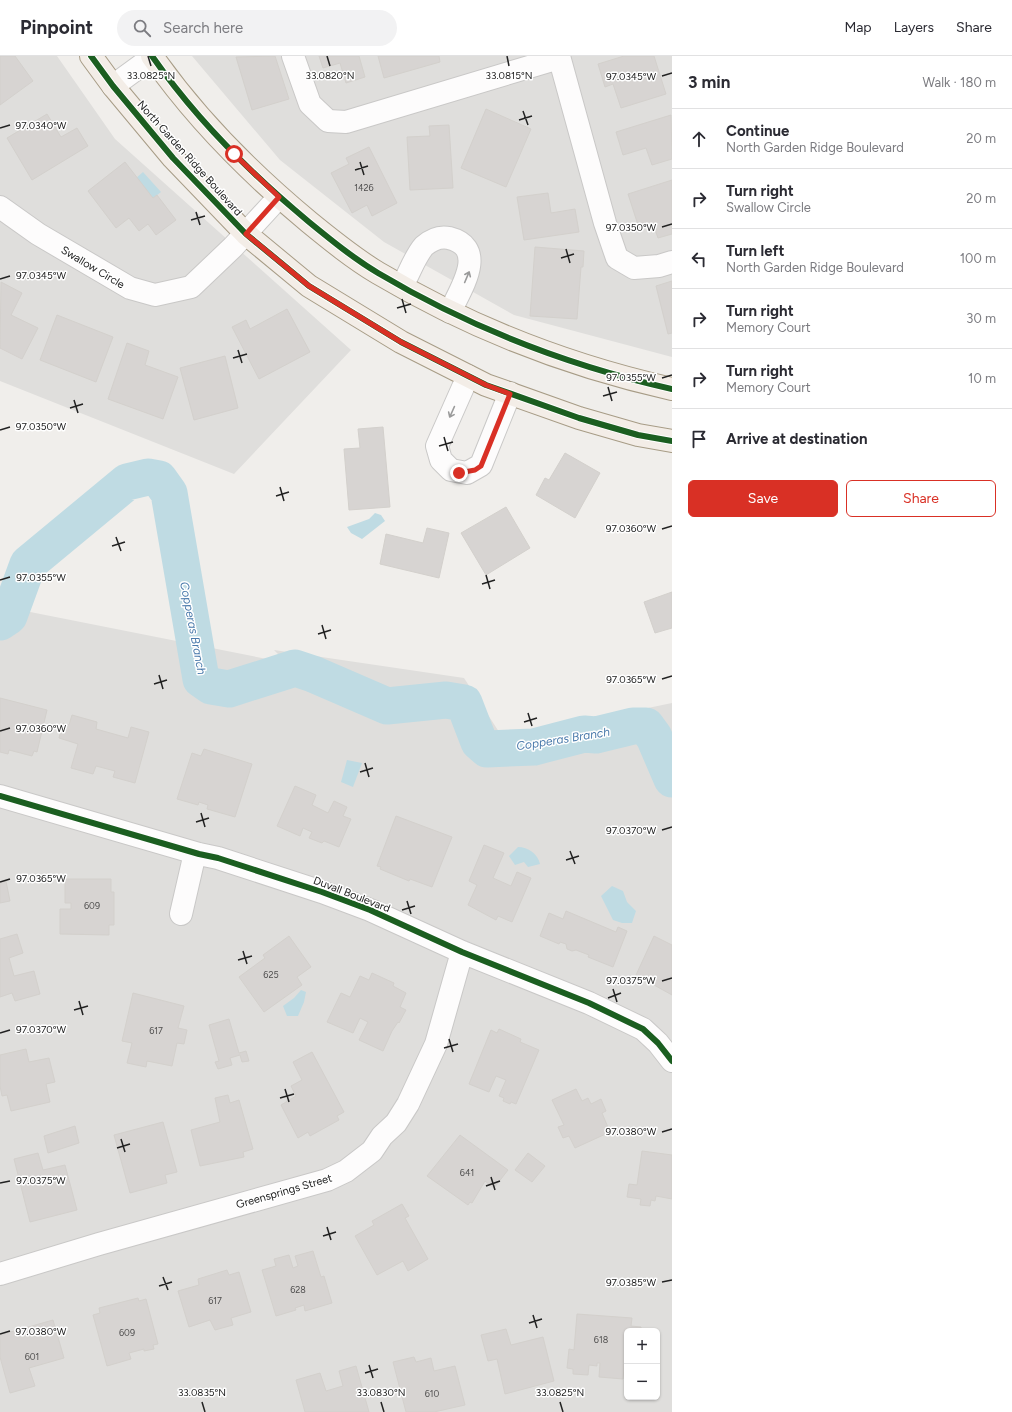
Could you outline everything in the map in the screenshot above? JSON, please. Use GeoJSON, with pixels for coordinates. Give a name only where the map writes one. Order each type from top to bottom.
{"type":"FeatureCollection","features":[{"type":"Feature","properties":{"kind":"main road","name":"North Garden Ridge Boulevard"},"geometry":{"type":"LineString","coordinates":[[91,56],[112,86],[173,158],[246,234],[309,286],[401,342],[486,385],[579,418],[638,435],[672,441]]}},
{"type":"Feature","properties":{"kind":"main road"},"geometry":{"type":"LineString","coordinates":[[153,56],[172,84],[234,154],[279,197],[340,247],[377,272],[450,312],[515,340],[560,357],[639,382],[672,389]]}},
{"type":"Feature","properties":{"kind":"street"},"geometry":{"type":"LineString","coordinates":[[112,86],[153,56]]}},
{"type":"Feature","properties":{"kind":"street"},"geometry":{"type":"LineString","coordinates":[[293,56],[310,104],[328,121],[346,122],[559,57],[605,223],[617,258],[634,268],[659,266],[672,262]]}},
{"type":"Feature","properties":{"kind":"street","name":"Swallow Circle"},"geometry":{"type":"LineString","coordinates":[[0,207],[38,234],[130,288],[155,295],[191,287],[246,234],[279,197]]}},
{"type":"Feature","properties":{"kind":"street"},"geometry":{"type":"LineString","coordinates":[[402,286],[424,247],[438,238],[454,239],[467,250],[470,266],[468,274],[450,312]]}},
{"type":"Feature","properties":{"kind":"street"},"geometry":{"type":"LineString","coordinates":[[468,376],[437,446],[441,460],[451,470],[467,473],[481,466],[510,394]]}},
{"type":"Feature","properties":{"kind":"street","name":"Duvall Boulevard"},"geometry":{"type":"LineString","coordinates":[[0,796],[195,853],[218,858],[322,892],[370,910],[462,952],[589,1003],[643,1029],[658,1043],[672,1061]]}},
{"type":"Feature","properties":{"kind":"street"},"geometry":{"type":"LineString","coordinates":[[181,914],[195,853]]}},
{"type":"Feature","properties":{"kind":"street","name":"Greensprings Street"},"geometry":{"type":"LineString","coordinates":[[0,1274],[100,1244],[327,1180],[346,1171],[372,1151],[382,1136],[396,1123],[408,1104],[436,1044],[462,952]]}},
{"type":"Feature","properties":{"kind":"shaded area"},"geometry":{"type":"Polygon","coordinates":[[[0,56],[57,56],[115,139],[351,350],[234,474],[0,381],[0,56]]]}},
{"type":"Feature","properties":{"kind":"shaded area"},"geometry":{"type":"Polygon","coordinates":[[[192,56],[672,56],[672,357],[514,315],[384,242],[280,160],[192,56]]]}},
{"type":"Feature","properties":{"kind":"shaded area"},"geometry":{"type":"Polygon","coordinates":[[[0,606],[287,663],[274,650],[464,678],[503,738],[672,703],[672,1412],[0,1412],[0,606]]]}},
{"type":"Feature","properties":{"kind":"water"},"geometry":{"type":"Polygon","coordinates":[[[143,172],[161,192],[152,199],[135,179],[143,172]]]}},
{"type":"Feature","properties":{"kind":"water"},"geometry":{"type":"Polygon","coordinates":[[[375,513],[381,515],[385,521],[362,539],[351,533],[347,527],[369,519],[375,513]]]}},
{"type":"Feature","properties":{"kind":"water"},"geometry":{"type":"Polygon","coordinates":[[[347,760],[362,763],[353,787],[341,782],[347,760]]]}},
{"type":"Feature","properties":{"kind":"water"},"geometry":{"type":"Polygon","coordinates":[[[518,847],[525,848],[535,854],[540,864],[528,867],[524,862],[515,865],[509,856],[518,847]]]}},
{"type":"Feature","properties":{"kind":"water"},"geometry":{"type":"Polygon","coordinates":[[[612,886],[623,891],[627,902],[636,911],[632,923],[622,923],[613,920],[601,896],[612,886]]]}},
{"type":"Feature","properties":{"kind":"water"},"geometry":{"type":"Polygon","coordinates":[[[301,990],[306,992],[304,1002],[298,1016],[287,1016],[283,1006],[294,998],[301,990]]]}},
{"type":"Feature","properties":{"kind":"building"},"geometry":{"type":"Polygon","coordinates":[[[0,56],[15,56],[33,81],[0,105],[0,56]]]}},
{"type":"Feature","properties":{"kind":"building"},"geometry":{"type":"Polygon","coordinates":[[[275,56],[289,99],[252,110],[236,57],[275,56]]]}},
{"type":"Feature","properties":{"kind":"building"},"geometry":{"type":"Polygon","coordinates":[[[319,56],[359,56],[365,77],[346,83],[340,63],[323,68],[319,56]]]}},
{"type":"Feature","properties":{"kind":"building"},"geometry":{"type":"Polygon","coordinates":[[[378,56],[439,56],[440,62],[384,78],[378,56]]]}},
{"type":"Feature","properties":{"kind":"building"},"geometry":{"type":"Polygon","coordinates":[[[624,56],[654,56],[666,94],[621,108],[613,84],[605,87],[598,64],[624,56]]]}},
{"type":"Feature","properties":{"kind":"building"},"geometry":{"type":"Polygon","coordinates":[[[486,109],[531,129],[506,187],[461,168],[486,109]]]}},
{"type":"Feature","properties":{"kind":"building"},"geometry":{"type":"Polygon","coordinates":[[[47,114],[61,137],[77,128],[88,146],[32,180],[7,138],[47,114]]]}},
{"type":"Feature","properties":{"kind":"building"},"geometry":{"type":"Polygon","coordinates":[[[671,115],[672,159],[652,165],[646,148],[623,155],[616,132],[671,115]]]}},
{"type":"Feature","properties":{"kind":"building"},"geometry":{"type":"Polygon","coordinates":[[[449,125],[453,188],[410,190],[407,137],[430,136],[429,126],[449,125]]]}},
{"type":"Feature","properties":{"kind":"building"},"geometry":{"type":"Polygon","coordinates":[[[369,147],[397,203],[372,216],[367,205],[352,213],[331,173],[349,164],[346,158],[369,147]]]}},
{"type":"Feature","properties":{"kind":"building"},"geometry":{"type":"Polygon","coordinates":[[[125,162],[153,198],[157,195],[176,220],[156,235],[148,224],[139,231],[129,218],[116,228],[88,191],[125,162]]]}},
{"type":"Feature","properties":{"kind":"building"},"geometry":{"type":"Polygon","coordinates":[[[672,180],[672,234],[658,238],[653,224],[639,228],[628,194],[672,180]]]}},
{"type":"Feature","properties":{"kind":"building"},"geometry":{"type":"Polygon","coordinates":[[[548,193],[551,213],[575,209],[579,232],[524,240],[517,197],[548,193]]]}},
{"type":"Feature","properties":{"kind":"building"},"geometry":{"type":"Polygon","coordinates":[[[535,247],[584,251],[583,267],[581,267],[577,319],[530,316],[535,247]]]}},
{"type":"Feature","properties":{"kind":"building"},"geometry":{"type":"Polygon","coordinates":[[[672,281],[672,333],[668,334],[656,286],[672,281]]]}},
{"type":"Feature","properties":{"kind":"building"},"geometry":{"type":"Polygon","coordinates":[[[1,282],[22,293],[11,315],[38,328],[22,359],[0,348],[1,282]]]}},
{"type":"Feature","properties":{"kind":"building"},"geometry":{"type":"Polygon","coordinates":[[[287,309],[310,352],[259,379],[232,327],[246,320],[250,329],[287,309]]]}},
{"type":"Feature","properties":{"kind":"building"},"geometry":{"type":"Polygon","coordinates":[[[57,315],[113,337],[96,382],[40,360],[57,315]]]}},
{"type":"Feature","properties":{"kind":"building"},"geometry":{"type":"Polygon","coordinates":[[[127,343],[149,351],[145,365],[178,377],[163,419],[108,399],[127,343]]]}},
{"type":"Feature","properties":{"kind":"building"},"geometry":{"type":"Polygon","coordinates":[[[225,356],[238,408],[194,420],[180,368],[225,356]]]}},
{"type":"Feature","properties":{"kind":"building"},"geometry":{"type":"Polygon","coordinates":[[[383,427],[390,507],[349,510],[344,449],[360,448],[358,429],[383,427]]]}},
{"type":"Feature","properties":{"kind":"building"},"geometry":{"type":"Polygon","coordinates":[[[565,453],[600,473],[575,518],[536,495],[545,478],[549,480],[565,453]]]}},
{"type":"Feature","properties":{"kind":"building"},"geometry":{"type":"Polygon","coordinates":[[[506,507],[530,548],[486,575],[461,533],[506,507]]]}},
{"type":"Feature","properties":{"kind":"building"},"geometry":{"type":"Polygon","coordinates":[[[427,528],[449,533],[439,578],[380,564],[386,534],[423,543],[427,528]]]}},
{"type":"Feature","properties":{"kind":"building"},"geometry":{"type":"Polygon","coordinates":[[[672,592],[672,628],[655,633],[644,602],[672,592]]]}},
{"type":"Feature","properties":{"kind":"building"},"geometry":{"type":"Polygon","coordinates":[[[0,698],[47,710],[37,752],[34,751],[32,756],[9,750],[8,754],[0,752],[0,698]]]}},
{"type":"Feature","properties":{"kind":"building"},"geometry":{"type":"Polygon","coordinates":[[[72,715],[97,722],[96,729],[128,738],[131,727],[149,732],[135,783],[113,777],[115,771],[96,766],[93,774],[71,768],[78,744],[59,738],[63,723],[69,725],[72,715]]]}},
{"type":"Feature","properties":{"kind":"building"},"geometry":{"type":"Polygon","coordinates":[[[204,749],[252,764],[235,817],[207,809],[208,805],[199,802],[198,805],[177,799],[192,753],[201,756],[204,749]]]}},
{"type":"Feature","properties":{"kind":"building"},"geometry":{"type":"Polygon","coordinates":[[[295,786],[316,795],[312,805],[328,813],[334,801],[347,807],[343,816],[351,819],[339,847],[324,841],[322,843],[309,838],[312,832],[303,828],[300,836],[277,826],[295,786]]]}},
{"type":"Feature","properties":{"kind":"building"},"geometry":{"type":"Polygon","coordinates":[[[396,816],[452,837],[432,887],[410,879],[409,881],[380,869],[381,867],[377,866],[396,816]]]}},
{"type":"Feature","properties":{"kind":"building"},"geometry":{"type":"Polygon","coordinates":[[[484,845],[504,853],[493,878],[511,886],[517,872],[531,878],[512,922],[498,916],[496,920],[468,905],[477,885],[469,881],[484,845]]]}},
{"type":"Feature","properties":{"kind":"building"},"geometry":{"type":"Polygon","coordinates":[[[65,879],[111,879],[111,892],[114,892],[114,925],[109,925],[109,935],[60,934],[60,909],[71,909],[71,903],[65,903],[65,879]]]}},
{"type":"Feature","properties":{"kind":"building"},"geometry":{"type":"Polygon","coordinates":[[[6,881],[10,901],[0,903],[0,882],[6,881]]]}},
{"type":"Feature","properties":{"kind":"building"},"geometry":{"type":"Polygon","coordinates":[[[566,911],[616,932],[618,927],[627,931],[613,967],[588,957],[589,955],[576,950],[572,951],[567,949],[566,944],[560,942],[559,944],[540,936],[549,913],[563,919],[566,911]]]}},
{"type":"Feature","properties":{"kind":"building"},"geometry":{"type":"Polygon","coordinates":[[[17,934],[23,953],[9,958],[14,976],[34,971],[40,994],[15,1001],[12,993],[0,997],[0,939],[17,934]]]}},
{"type":"Feature","properties":{"kind":"building"},"geometry":{"type":"Polygon","coordinates":[[[289,936],[311,967],[297,977],[302,985],[264,1012],[239,977],[265,958],[263,955],[289,936]]]}},
{"type":"Feature","properties":{"kind":"building"},"geometry":{"type":"Polygon","coordinates":[[[654,936],[672,945],[672,995],[636,975],[654,936]]]}},
{"type":"Feature","properties":{"kind":"building"},"geometry":{"type":"Polygon","coordinates":[[[372,973],[394,983],[393,986],[406,993],[400,1007],[406,1010],[399,1023],[398,1022],[392,1031],[383,1051],[359,1040],[368,1022],[360,1018],[353,1033],[327,1022],[341,993],[350,997],[360,976],[369,980],[372,973]]]}},
{"type":"Feature","properties":{"kind":"building"},"geometry":{"type":"Polygon","coordinates":[[[133,993],[184,1006],[178,1028],[187,1030],[184,1044],[177,1043],[172,1066],[147,1061],[146,1067],[127,1063],[132,1043],[122,1041],[133,993]]]}},
{"type":"Feature","properties":{"kind":"building"},"geometry":{"type":"Polygon","coordinates":[[[229,1019],[239,1053],[246,1051],[249,1061],[242,1062],[240,1055],[230,1058],[232,1065],[218,1069],[215,1062],[219,1061],[209,1025],[229,1019]]]}},
{"type":"Feature","properties":{"kind":"building"},"geometry":{"type":"Polygon","coordinates":[[[499,1029],[521,1039],[520,1042],[539,1050],[516,1104],[511,1102],[510,1104],[503,1101],[504,1098],[499,1096],[506,1080],[496,1076],[489,1092],[469,1084],[491,1030],[497,1033],[499,1029]]]}},
{"type":"Feature","properties":{"kind":"building"},"geometry":{"type":"Polygon","coordinates":[[[26,1049],[29,1062],[49,1058],[55,1082],[46,1084],[50,1102],[11,1111],[7,1095],[2,1096],[0,1086],[0,1055],[26,1049]]]}},
{"type":"Feature","properties":{"kind":"building"},"geometry":{"type":"Polygon","coordinates":[[[312,1052],[344,1112],[337,1116],[339,1120],[310,1136],[308,1132],[298,1138],[281,1105],[296,1096],[291,1086],[302,1080],[293,1062],[312,1052]]]}},
{"type":"Feature","properties":{"kind":"building"},"geometry":{"type":"Polygon","coordinates":[[[576,1089],[582,1101],[588,1098],[591,1104],[601,1099],[606,1111],[602,1113],[610,1132],[575,1148],[569,1136],[563,1138],[558,1127],[564,1125],[552,1100],[576,1089]]]}},
{"type":"Feature","properties":{"kind":"building"},"geometry":{"type":"Polygon","coordinates":[[[228,1095],[230,1103],[239,1100],[253,1149],[243,1152],[244,1157],[200,1166],[191,1130],[220,1122],[215,1098],[228,1095]]]}},
{"type":"Feature","properties":{"kind":"building"},"geometry":{"type":"Polygon","coordinates":[[[163,1122],[177,1172],[165,1175],[167,1183],[130,1193],[114,1135],[163,1122]]]}},
{"type":"Feature","properties":{"kind":"building"},"geometry":{"type":"Polygon","coordinates":[[[75,1126],[79,1143],[48,1153],[44,1136],[75,1126]]]}},
{"type":"Feature","properties":{"kind":"building"},"geometry":{"type":"Polygon","coordinates":[[[460,1135],[508,1170],[494,1188],[485,1181],[472,1203],[470,1202],[468,1205],[427,1176],[460,1135]]]}},
{"type":"Feature","properties":{"kind":"building"},"geometry":{"type":"Polygon","coordinates":[[[642,1151],[672,1155],[672,1199],[656,1196],[655,1201],[651,1200],[650,1206],[640,1205],[641,1199],[627,1197],[629,1184],[637,1185],[642,1151]]]}},
{"type":"Feature","properties":{"kind":"building"},"geometry":{"type":"Polygon","coordinates":[[[38,1153],[43,1170],[65,1165],[77,1210],[30,1222],[14,1159],[38,1153]]]}},
{"type":"Feature","properties":{"kind":"building"},"geometry":{"type":"Polygon","coordinates":[[[528,1153],[545,1166],[532,1182],[515,1170],[528,1153]]]}},
{"type":"Feature","properties":{"kind":"building"},"geometry":{"type":"Polygon","coordinates":[[[402,1204],[409,1216],[405,1218],[428,1259],[408,1271],[403,1261],[377,1275],[355,1236],[374,1225],[372,1221],[402,1204]]]}},
{"type":"Feature","properties":{"kind":"building"},"geometry":{"type":"Polygon","coordinates":[[[313,1251],[321,1277],[324,1276],[332,1303],[305,1311],[304,1305],[295,1308],[296,1310],[276,1316],[262,1270],[276,1266],[274,1259],[289,1255],[293,1268],[298,1266],[295,1256],[313,1251]]]}},
{"type":"Feature","properties":{"kind":"building"},"geometry":{"type":"Polygon","coordinates":[[[227,1270],[229,1275],[239,1272],[251,1312],[231,1318],[233,1325],[215,1330],[210,1320],[189,1327],[178,1291],[199,1285],[198,1279],[227,1270]]]}},
{"type":"Feature","properties":{"kind":"building"},"geometry":{"type":"Polygon","coordinates":[[[138,1298],[139,1301],[146,1299],[158,1344],[153,1345],[154,1349],[144,1351],[144,1349],[129,1353],[131,1359],[107,1366],[93,1315],[100,1313],[99,1308],[138,1298]]]}},
{"type":"Feature","properties":{"kind":"building"},"geometry":{"type":"Polygon","coordinates":[[[577,1314],[632,1318],[631,1326],[641,1327],[624,1328],[623,1379],[599,1377],[600,1363],[597,1363],[597,1366],[589,1365],[588,1375],[573,1374],[573,1369],[567,1368],[569,1349],[574,1350],[577,1314]]]}},
{"type":"Feature","properties":{"kind":"building"},"geometry":{"type":"Polygon","coordinates":[[[53,1320],[64,1358],[29,1368],[35,1386],[10,1393],[0,1357],[0,1335],[53,1320]]]}},
{"type":"Feature","properties":{"kind":"building"},"geometry":{"type":"Polygon","coordinates":[[[506,1329],[511,1345],[543,1337],[554,1381],[505,1394],[497,1359],[488,1361],[481,1335],[506,1329]]]}},
{"type":"Feature","properties":{"kind":"building"},"geometry":{"type":"Polygon","coordinates":[[[414,1357],[416,1362],[431,1358],[434,1371],[455,1366],[465,1405],[434,1412],[406,1412],[393,1362],[414,1357]]]}},
{"type":"Feature","properties":{"kind":"building"},"geometry":{"type":"Polygon","coordinates":[[[356,1366],[369,1412],[305,1412],[296,1380],[320,1373],[326,1391],[343,1386],[339,1371],[356,1366]]]}},
{"type":"Feature","properties":{"kind":"waterway","name":"Copperas Branch"},"geometry":{"type":"LineString","coordinates":[[0,622],[9,616],[28,564],[127,482],[148,477],[159,479],[169,493],[201,679],[211,686],[229,689],[295,668],[313,674],[387,706],[446,700],[464,703],[479,742],[487,749],[534,747],[584,734],[596,735],[633,726],[646,726],[654,737],[672,779]]}},
{"type":"Feature","properties":{"kind":"cycle path"},"geometry":{"type":"LineString","coordinates":[[91,56],[113,86],[173,158],[246,234],[309,286],[401,342],[486,385],[579,418],[638,435],[672,441]]}},
{"type":"Feature","properties":{"kind":"cycle path"},"geometry":{"type":"LineString","coordinates":[[152,56],[187,102],[245,165],[287,203],[342,249],[378,273],[448,311],[520,343],[595,369],[672,389]]}},
{"type":"Feature","properties":{"kind":"cycle path"},"geometry":{"type":"LineString","coordinates":[[0,796],[199,854],[218,858],[322,892],[370,910],[462,952],[589,1003],[643,1029],[658,1043],[672,1061]]}},
{"type":"Feature","properties":{"kind":"route"},"geometry":{"type":"LineString","coordinates":[[234,154],[279,197],[246,234],[309,286],[401,342],[486,385],[510,394],[481,466],[467,473],[459,473]]}}]}
